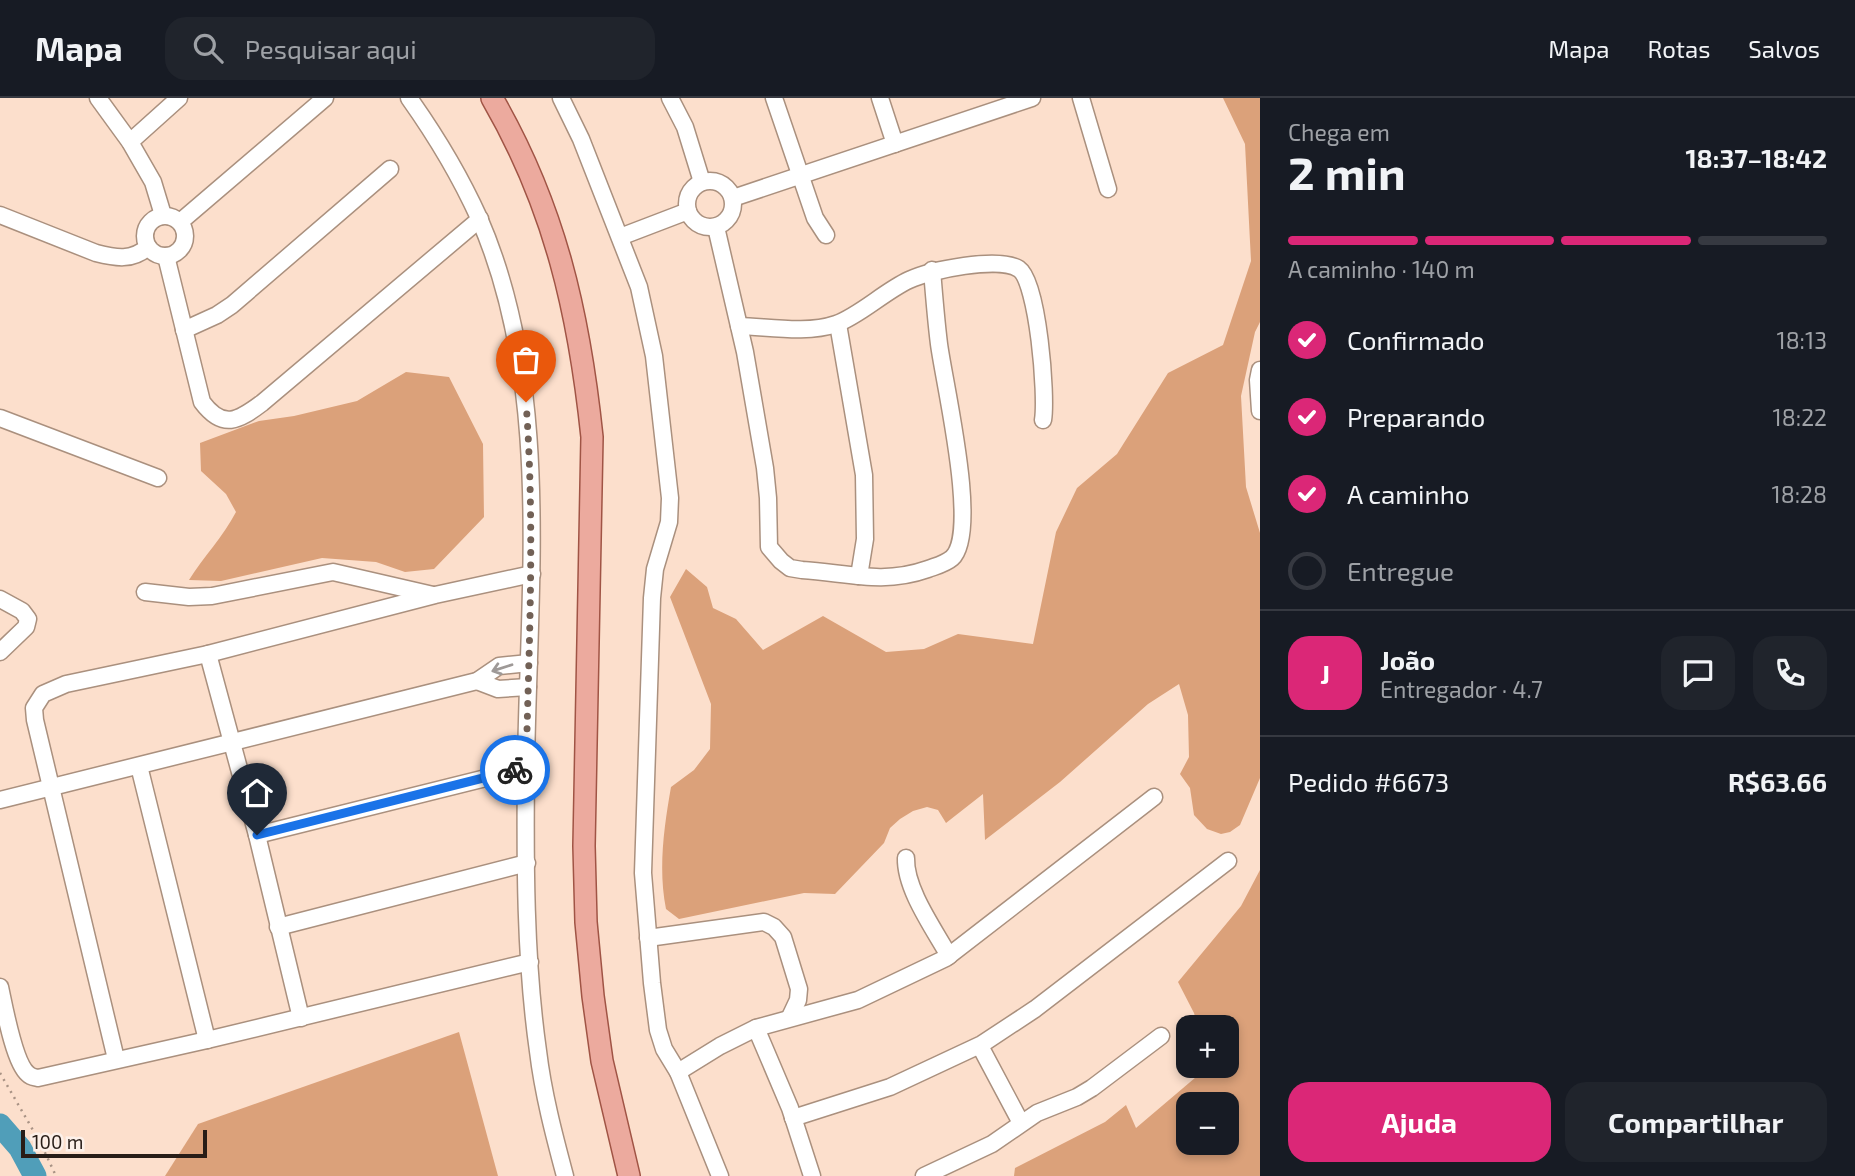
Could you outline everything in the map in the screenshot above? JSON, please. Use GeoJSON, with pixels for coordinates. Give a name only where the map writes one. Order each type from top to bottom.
{"type":"FeatureCollection","features":[{"type":"Feature","properties":{"kind":"main road"},"geometry":{"type":"LineString","coordinates":[[492,98],[532,177],[551,228],[570,294],[585,371],[592,437],[584,846],[586,922],[603,1061],[629,1176]]}},
{"type":"Feature","properties":{"kind":"street"},"geometry":{"type":"LineString","coordinates":[[98,98],[130,142],[153,182],[163,215]]}},
{"type":"Feature","properties":{"kind":"street"},"geometry":{"type":"LineString","coordinates":[[130,142],[178,98]]}},
{"type":"Feature","properties":{"kind":"street"},"geometry":{"type":"LineString","coordinates":[[180,222],[325,98]]}},
{"type":"Feature","properties":{"kind":"street"},"geometry":{"type":"LineString","coordinates":[[409,98],[453,167],[480,219],[503,290],[526,402],[530,454],[532,574],[526,768],[530,962],[541,1072],[565,1176]]}},
{"type":"Feature","properties":{"kind":"street"},"geometry":{"type":"LineString","coordinates":[[561,98],[581,139],[639,287],[654,356],[670,498],[669,522],[655,569],[652,598],[643,873],[648,938],[658,1030],[720,1176]]}},
{"type":"Feature","properties":{"kind":"street"},"geometry":{"type":"LineString","coordinates":[[670,98],[685,127],[702,182]]}},
{"type":"Feature","properties":{"kind":"street"},"geometry":{"type":"LineString","coordinates":[[774,98],[815,218],[826,235]]}},
{"type":"Feature","properties":{"kind":"street"},"geometry":{"type":"LineString","coordinates":[[880,98],[894,144]]}},
{"type":"Feature","properties":{"kind":"street"},"geometry":{"type":"LineString","coordinates":[[733,198],[894,144],[983,106],[1032,98]]}},
{"type":"Feature","properties":{"kind":"street"},"geometry":{"type":"LineString","coordinates":[[1081,98],[1108,189]]}},
{"type":"Feature","properties":{"kind":"street"},"geometry":{"type":"LineString","coordinates":[[184,330],[232,305],[390,169]]}},
{"type":"Feature","properties":{"kind":"street"},"geometry":{"type":"LineString","coordinates":[[702,182],[721,183],[733,198],[732,212],[716,227],[696,222],[688,211],[688,197],[702,182]]}},
{"type":"Feature","properties":{"kind":"street"},"geometry":{"type":"LineString","coordinates":[[620,237],[688,211]]}},
{"type":"Feature","properties":{"kind":"street"},"geometry":{"type":"LineString","coordinates":[[0,215],[96,253],[113,257],[127,258],[140,254],[148,247]]}},
{"type":"Feature","properties":{"kind":"street"},"geometry":{"type":"LineString","coordinates":[[163,215],[180,222],[184,240],[178,251],[166,256],[156,254],[148,247],[144,233],[156,217],[163,215]]}},
{"type":"Feature","properties":{"kind":"street"},"geometry":{"type":"LineString","coordinates":[[166,256],[202,402],[210,413],[219,418],[233,420],[246,415],[262,403],[480,219]]}},
{"type":"Feature","properties":{"kind":"street"},"geometry":{"type":"LineString","coordinates":[[716,227],[739,326],[765,468],[769,547],[774,555],[790,568],[859,576],[908,576],[951,559],[959,550],[962,490],[939,343],[932,270]]}},
{"type":"Feature","properties":{"kind":"street"},"geometry":{"type":"LineString","coordinates":[[739,326],[821,328],[838,324],[907,280],[932,270],[1009,265],[1019,269],[1026,277],[1033,297],[1045,396],[1043,420]]}},
{"type":"Feature","properties":{"kind":"street"},"geometry":{"type":"LineString","coordinates":[[838,324],[864,475],[864,539],[859,576]]}},
{"type":"Feature","properties":{"kind":"street"},"geometry":{"type":"LineString","coordinates":[[1260,370],[1260,411]]}},
{"type":"Feature","properties":{"kind":"street"},"geometry":{"type":"LineString","coordinates":[[0,418],[158,478]]}},
{"type":"Feature","properties":{"kind":"street"},"geometry":{"type":"LineString","coordinates":[[145,593],[212,596],[333,572],[435,595]]}},
{"type":"Feature","properties":{"kind":"street"},"geometry":{"type":"LineString","coordinates":[[116,1059],[35,720],[34,708],[43,694],[66,684],[208,654],[435,595],[532,574]]}},
{"type":"Feature","properties":{"kind":"street"},"geometry":{"type":"LineString","coordinates":[[0,599],[22,611],[28,620],[26,627],[0,652]]}},
{"type":"Feature","properties":{"kind":"street"},"geometry":{"type":"LineString","coordinates":[[208,654],[257,835],[301,1018]]}},
{"type":"Feature","properties":{"kind":"street"},"geometry":{"type":"LineString","coordinates":[[0,800],[477,681],[499,666],[529,663]]}},
{"type":"Feature","properties":{"kind":"street"},"geometry":{"type":"LineString","coordinates":[[477,681],[498,689],[528,687]]}},
{"type":"Feature","properties":{"kind":"street"},"geometry":{"type":"LineString","coordinates":[[139,766],[206,1040]]}},
{"type":"Feature","properties":{"kind":"street"},"geometry":{"type":"LineString","coordinates":[[257,835],[526,768]]}},
{"type":"Feature","properties":{"kind":"street"},"geometry":{"type":"LineString","coordinates":[[678,1072],[720,1046],[757,1028],[858,1000],[949,956],[1154,797]]}},
{"type":"Feature","properties":{"kind":"street"},"geometry":{"type":"LineString","coordinates":[[906,858],[906,871],[911,884],[949,956]]}},
{"type":"Feature","properties":{"kind":"street"},"geometry":{"type":"LineString","coordinates":[[793,1118],[890,1087],[979,1046],[1035,1009],[1228,861]]}},
{"type":"Feature","properties":{"kind":"street"},"geometry":{"type":"LineString","coordinates":[[278,927],[527,863]]}},
{"type":"Feature","properties":{"kind":"street"},"geometry":{"type":"LineString","coordinates":[[648,938],[764,922],[774,927],[783,937],[799,989],[798,1000],[790,1017]]}},
{"type":"Feature","properties":{"kind":"street"},"geometry":{"type":"LineString","coordinates":[[0,987],[13,1042],[23,1068],[29,1076],[38,1077],[301,1018],[530,962]]}},
{"type":"Feature","properties":{"kind":"street"},"geometry":{"type":"LineString","coordinates":[[757,1028],[793,1118],[812,1176]]}},
{"type":"Feature","properties":{"kind":"street"},"geometry":{"type":"LineString","coordinates":[[924,1176],[962,1161],[1037,1113],[1077,1097],[1161,1036]]}},
{"type":"Feature","properties":{"kind":"street"},"geometry":{"type":"LineString","coordinates":[[979,1046],[1021,1123]]}},
{"type":"Feature","properties":{"kind":"path"},"geometry":{"type":"LineString","coordinates":[[0,1073],[41,1144],[56,1176]]}},
{"type":"Feature","properties":{"kind":"shaded area"},"geometry":{"type":"Polygon","coordinates":[[[1223,98],[1260,98],[1260,322],[1255,332],[1241,396],[1246,487],[1260,533],[1260,778],[1240,825],[1221,834],[1207,829],[1194,815],[1190,788],[1180,774],[1189,757],[1188,715],[1179,684],[1148,704],[1060,782],[985,840],[983,794],[946,823],[938,810],[927,807],[913,811],[890,828],[884,843],[835,894],[804,893],[679,919],[666,909],[664,894],[662,863],[666,817],[671,787],[694,770],[710,749],[711,704],[670,597],[686,569],[707,587],[713,608],[736,619],[763,650],[823,616],[886,652],[924,649],[958,634],[1033,644],[1056,532],[1077,488],[1117,454],[1168,373],[1223,345],[1251,261],[1245,144],[1223,98]]]}},
{"type":"Feature","properties":{"kind":"shaded area"},"geometry":{"type":"Polygon","coordinates":[[[406,372],[449,377],[483,444],[484,517],[434,569],[405,572],[376,562],[322,558],[221,581],[189,580],[236,512],[226,494],[201,471],[200,443],[259,421],[357,401],[406,372]]]}},
{"type":"Feature","properties":{"kind":"shaded area"},"geometry":{"type":"Polygon","coordinates":[[[1260,870],[1260,1176],[1014,1176],[1015,1168],[1105,1122],[1126,1105],[1136,1128],[1176,1094],[1176,1155],[1239,1155],[1239,1092],[1178,1092],[1195,1078],[1239,1078],[1239,1015],[1195,1015],[1178,982],[1241,906],[1260,870]]]}},
{"type":"Feature","properties":{"kind":"shaded area"},"geometry":{"type":"Polygon","coordinates":[[[459,1032],[498,1176],[165,1176],[198,1124],[459,1032]]]}},
{"type":"Feature","properties":{"kind":"waterway"},"geometry":{"type":"LineString","coordinates":[[0,1125],[20,1148],[35,1176]]}},
{"type":"Feature","properties":{"kind":"way so far"},"geometry":{"type":"LineString","coordinates":[[515,770],[526,768],[532,574],[530,454],[526,402]]}},
{"type":"Feature","properties":{"kind":"route"},"geometry":{"type":"LineString","coordinates":[[257,835],[515,770]]}}]}
